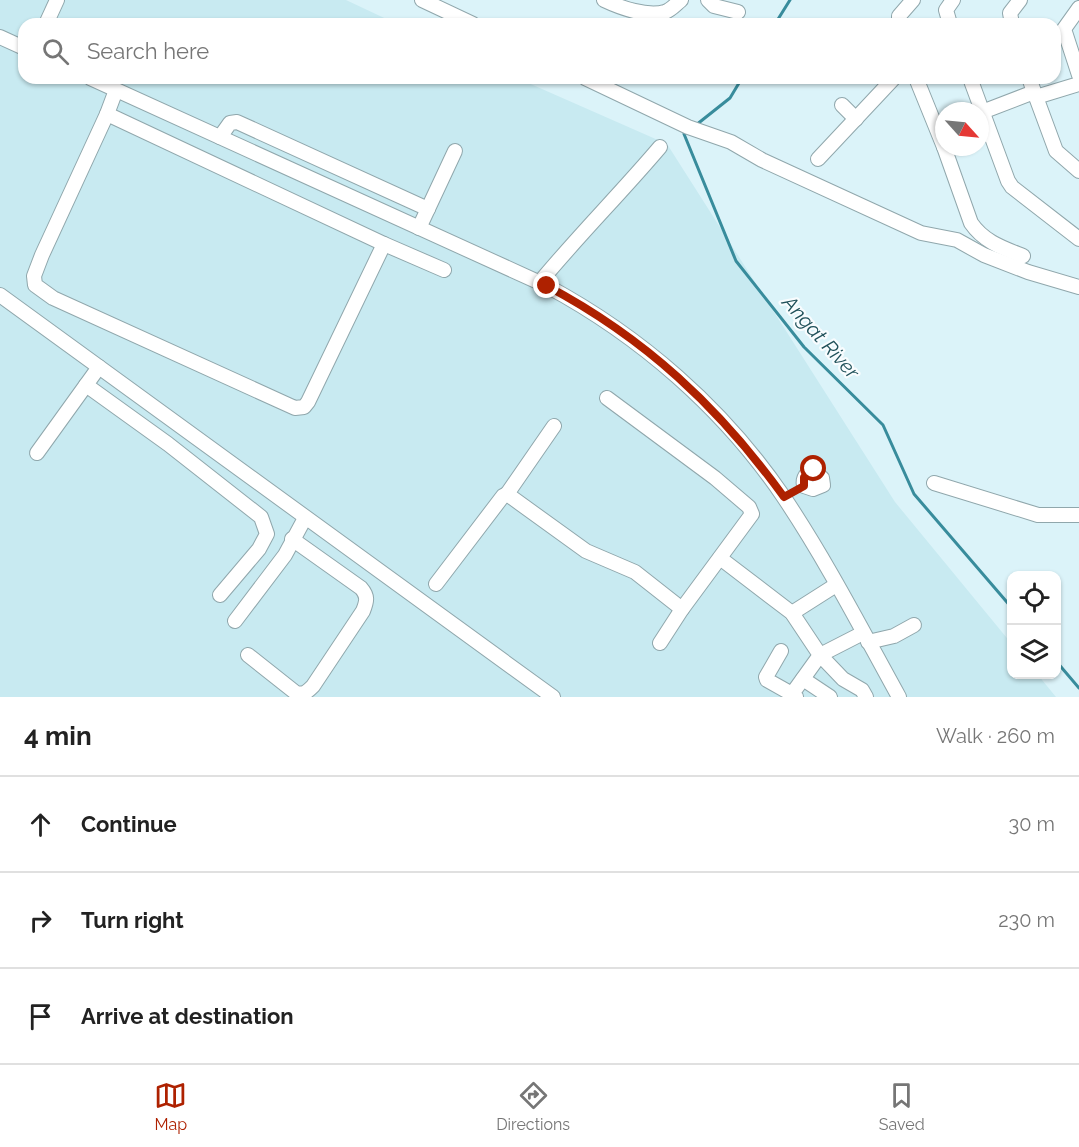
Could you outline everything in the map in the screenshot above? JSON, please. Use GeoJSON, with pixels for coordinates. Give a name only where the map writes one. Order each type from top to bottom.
{"type":"FeatureCollection","features":[{"type":"Feature","properties":{"kind":"street"},"geometry":{"type":"LineString","coordinates":[[49,18],[57,0]]}},
{"type":"Feature","properties":{"kind":"street"},"geometry":{"type":"LineString","coordinates":[[422,0],[460,18]]}},
{"type":"Feature","properties":{"kind":"street"},"geometry":{"type":"LineString","coordinates":[[604,0],[645,13],[666,11],[681,0]]}},
{"type":"Feature","properties":{"kind":"street"},"geometry":{"type":"LineString","coordinates":[[708,0],[714,6],[738,12]]}},
{"type":"Feature","properties":{"kind":"street"},"geometry":{"type":"LineString","coordinates":[[899,18],[913,0]]}},
{"type":"Feature","properties":{"kind":"street"},"geometry":{"type":"LineString","coordinates":[[948,18],[946,10],[953,0]]}},
{"type":"Feature","properties":{"kind":"street"},"geometry":{"type":"LineString","coordinates":[[1011,18],[1010,13],[1020,0]]}},
{"type":"Feature","properties":{"kind":"street"},"geometry":{"type":"LineString","coordinates":[[1079,9],[1065,29],[1079,75]]}},
{"type":"Feature","properties":{"kind":"street"},"geometry":{"type":"LineString","coordinates":[[0,38],[18,46]]}},
{"type":"Feature","properties":{"kind":"street"},"geometry":{"type":"LineString","coordinates":[[104,84],[540,282],[584,306],[609,323],[694,390],[755,458],[784,497],[899,697]]}},
{"type":"Feature","properties":{"kind":"street"},"geometry":{"type":"LineString","coordinates":[[598,84],[682,124],[731,142],[754,156],[921,233],[957,240],[984,255],[1017,268],[1079,287]]}},
{"type":"Feature","properties":{"kind":"street"},"geometry":{"type":"LineString","coordinates":[[818,159],[888,84]]}},
{"type":"Feature","properties":{"kind":"street"},"geometry":{"type":"LineString","coordinates":[[918,84],[935,125]]}},
{"type":"Feature","properties":{"kind":"street"},"geometry":{"type":"LineString","coordinates":[[971,84],[978,102]]}},
{"type":"Feature","properties":{"kind":"street"},"geometry":{"type":"LineString","coordinates":[[1031,84],[1056,151],[1079,171]]}},
{"type":"Feature","properties":{"kind":"street"},"geometry":{"type":"LineString","coordinates":[[989,110],[1079,84]]}},
{"type":"Feature","properties":{"kind":"street"},"geometry":{"type":"LineString","coordinates":[[117,90],[34,276],[35,285],[53,298],[295,408],[304,407],[384,244]]}},
{"type":"Feature","properties":{"kind":"street"},"geometry":{"type":"LineString","coordinates":[[842,105],[856,119]]}},
{"type":"Feature","properties":{"kind":"street"},"geometry":{"type":"LineString","coordinates":[[107,114],[444,270]]}},
{"type":"Feature","properties":{"kind":"street"},"geometry":{"type":"LineString","coordinates":[[220,137],[230,123],[237,122],[428,209]]}},
{"type":"Feature","properties":{"kind":"street"},"geometry":{"type":"LineString","coordinates":[[989,130],[1012,187],[1079,239]]}},
{"type":"Feature","properties":{"kind":"street"},"geometry":{"type":"LineString","coordinates":[[540,282],[568,248],[623,192],[660,147]]}},
{"type":"Feature","properties":{"kind":"street"},"geometry":{"type":"LineString","coordinates":[[419,228],[455,151]]}},
{"type":"Feature","properties":{"kind":"street"},"geometry":{"type":"LineString","coordinates":[[947,156],[974,228],[991,243],[1023,256]]}},
{"type":"Feature","properties":{"kind":"street"},"geometry":{"type":"LineString","coordinates":[[0,295],[554,697]]}},
{"type":"Feature","properties":{"kind":"street"},"geometry":{"type":"LineString","coordinates":[[37,453],[99,366]]}},
{"type":"Feature","properties":{"kind":"street"},"geometry":{"type":"LineString","coordinates":[[86,385],[168,444],[261,517],[267,534],[259,549],[220,595]]}},
{"type":"Feature","properties":{"kind":"street"},"geometry":{"type":"LineString","coordinates":[[607,398],[715,478],[749,507],[752,514],[682,609],[660,643]]}},
{"type":"Feature","properties":{"kind":"street"},"geometry":{"type":"LineString","coordinates":[[436,584],[503,496],[507,494],[554,426]]}},
{"type":"Feature","properties":{"kind":"street"},"geometry":{"type":"LineString","coordinates":[[784,497],[804,486],[803,480],[807,473],[814,469],[820,475]]}},
{"type":"Feature","properties":{"kind":"street"},"geometry":{"type":"LineString","coordinates":[[934,483],[1038,515],[1079,515]]}},
{"type":"Feature","properties":{"kind":"street"},"geometry":{"type":"LineString","coordinates":[[507,494],[586,550],[635,572],[682,609]]}},
{"type":"Feature","properties":{"kind":"street"},"geometry":{"type":"LineString","coordinates":[[235,621],[285,555],[305,518]]}},
{"type":"Feature","properties":{"kind":"street"},"geometry":{"type":"LineString","coordinates":[[248,655],[296,693],[302,694],[307,692],[363,611],[367,599],[366,593],[292,539]]}},
{"type":"Feature","properties":{"kind":"street"},"geometry":{"type":"LineString","coordinates":[[720,558],[792,613],[820,655],[843,679],[862,690],[866,697]]}},
{"type":"Feature","properties":{"kind":"street"},"geometry":{"type":"LineString","coordinates":[[792,613],[836,585]]}},
{"type":"Feature","properties":{"kind":"street"},"geometry":{"type":"LineString","coordinates":[[781,651],[766,680],[794,696],[820,655],[866,637],[894,636],[914,625]]}},
{"type":"Feature","properties":{"kind":"street"},"geometry":{"type":"LineString","coordinates":[[803,679],[830,697]]}},
{"type":"Feature","properties":{"kind":"shaded area"},"geometry":{"type":"Polygon","coordinates":[[[0,0],[346,0],[384,18],[18,18],[18,84],[531,84],[667,144],[895,502],[1007,638],[1007,679],[1041,679],[1056,697],[0,697],[0,0]]]}},
{"type":"Feature","properties":{"kind":"waterway","name":"Angat River"},"geometry":{"type":"LineString","coordinates":[[779,18],[790,0]]}},
{"type":"Feature","properties":{"kind":"waterway","name":"Angat River"},"geometry":{"type":"LineString","coordinates":[[696,125],[730,98],[738,84]]}},
{"type":"Feature","properties":{"kind":"waterway","name":"Angat River"},"geometry":{"type":"LineString","coordinates":[[688,131],[684,134],[736,261],[804,347],[883,425],[914,494],[1007,602]]}},
{"type":"Feature","properties":{"kind":"waterway","name":"Angat River"},"geometry":{"type":"LineString","coordinates":[[1061,667],[1079,688]]}},
{"type":"Feature","properties":{"kind":"route"},"geometry":{"type":"LineString","coordinates":[[547,286],[584,306],[617,329],[694,390],[762,467],[784,497],[804,486],[804,477],[814,469]]}}]}
